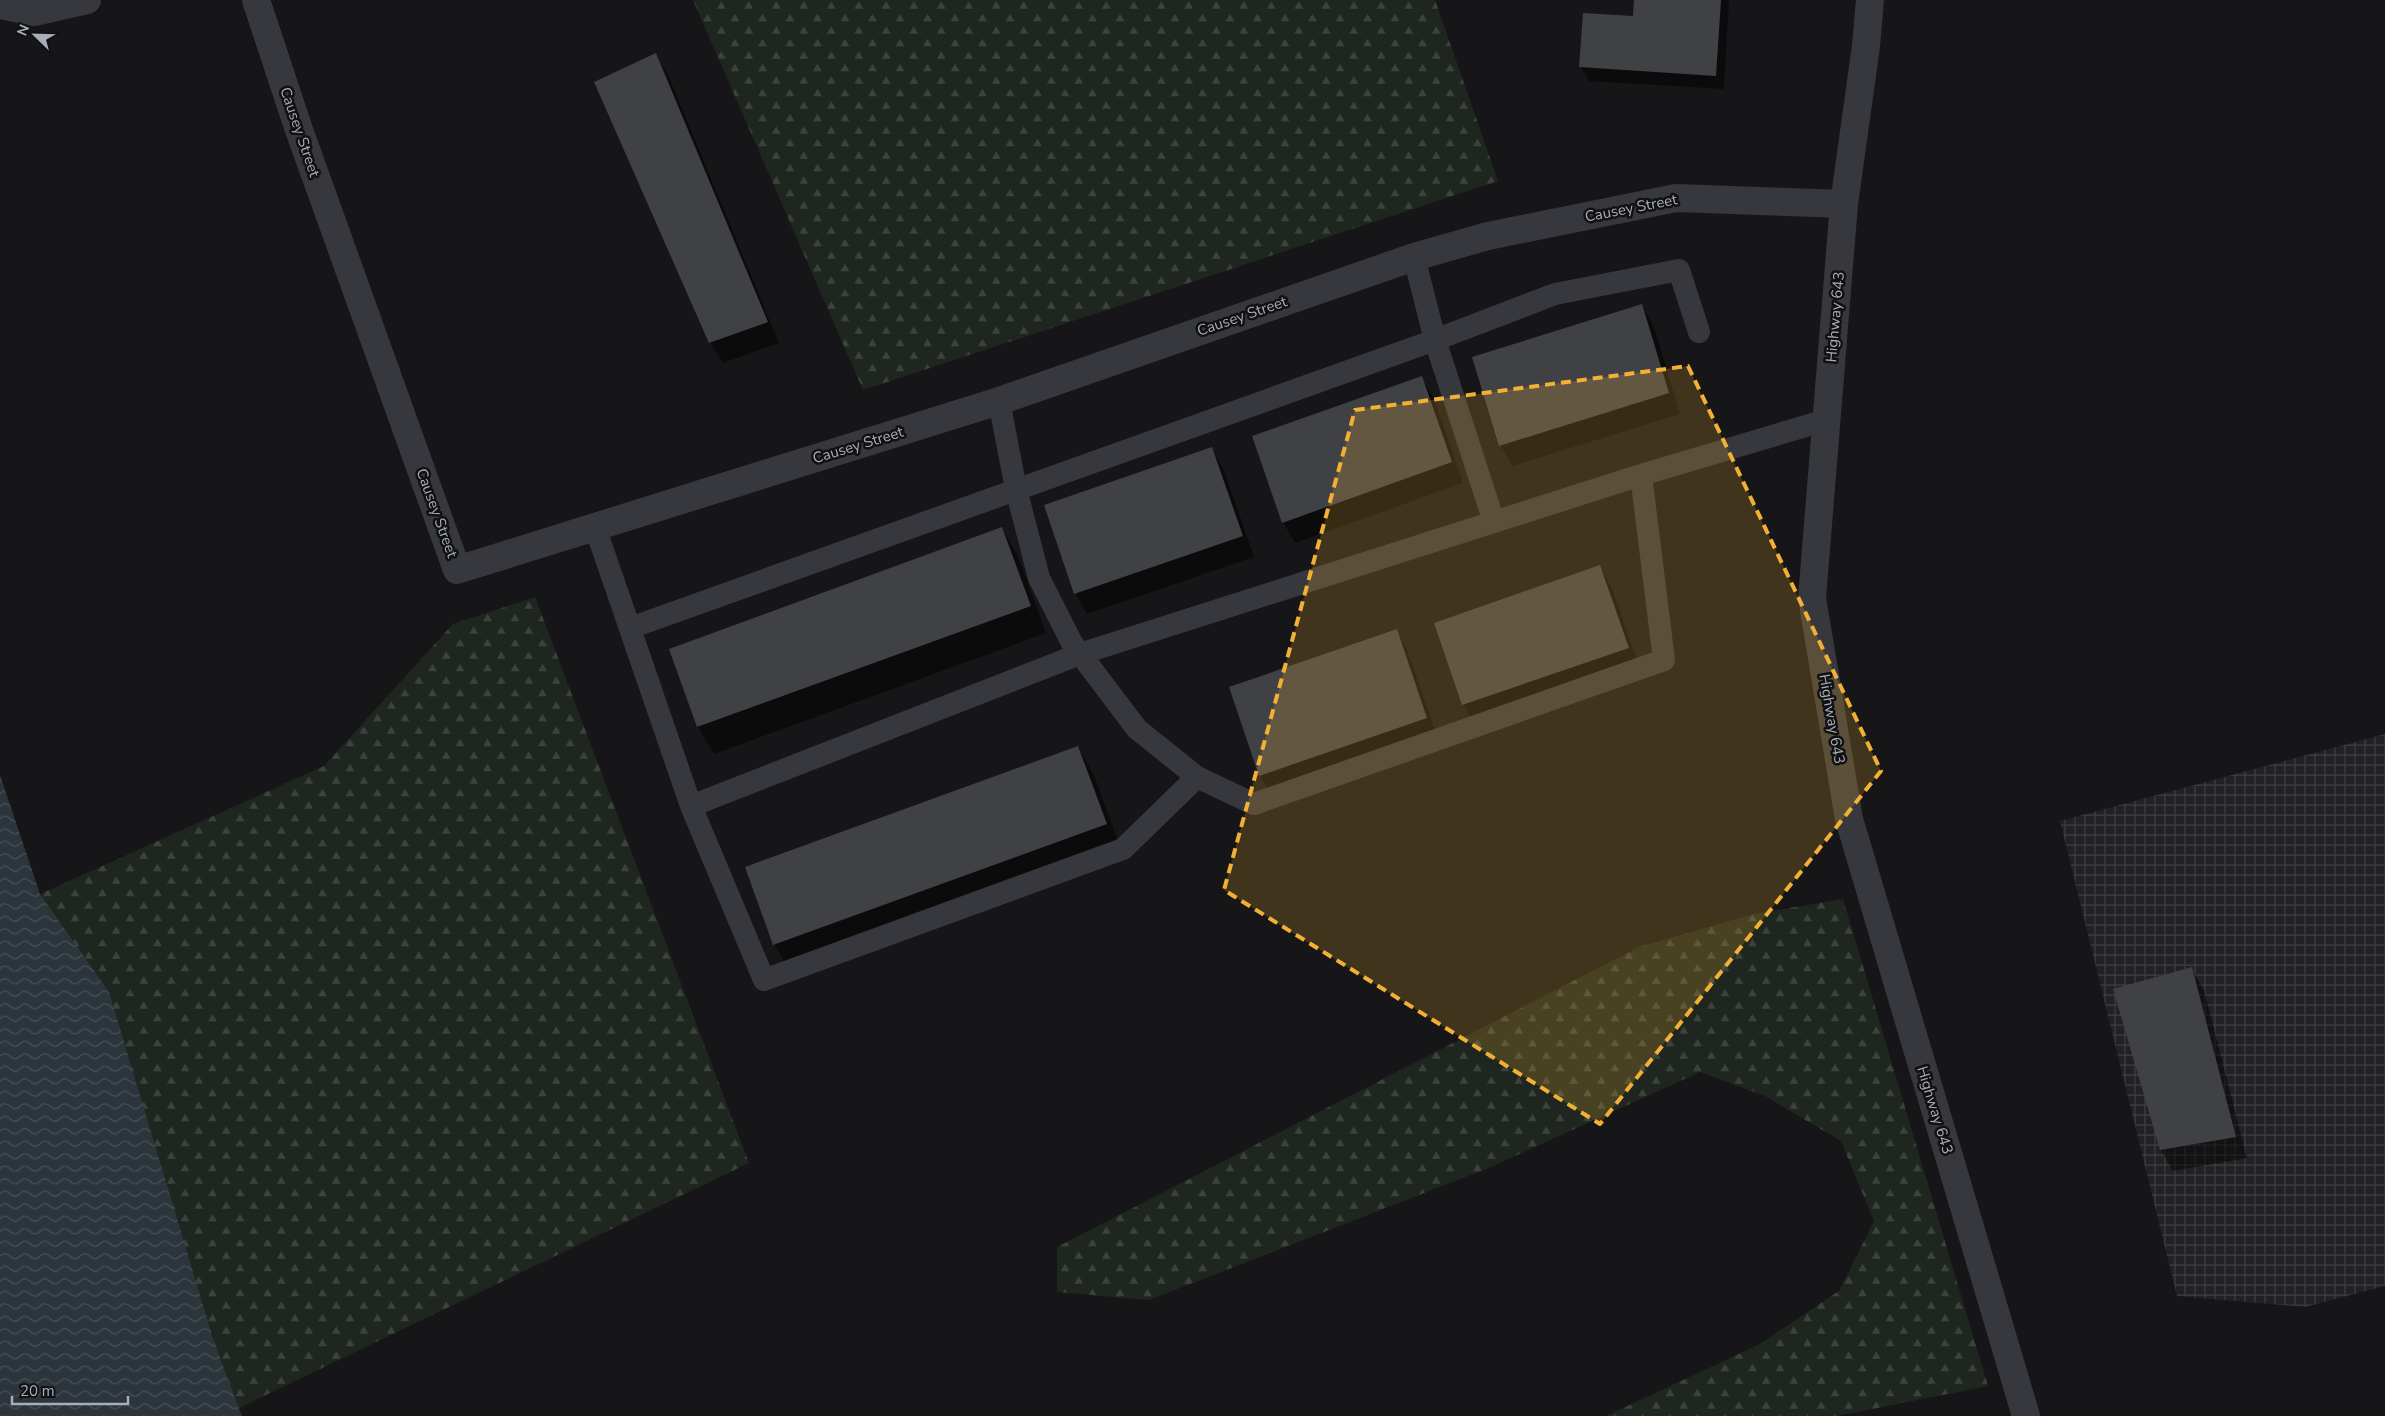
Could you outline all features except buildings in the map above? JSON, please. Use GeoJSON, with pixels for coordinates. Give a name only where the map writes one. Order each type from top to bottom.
{"type":"FeatureCollection","features":[{"type":"Feature","properties":{"kind":"street"},"geometry":{"type":"LineString","coordinates":[[0,6],[34,12],[87,0]]}},
{"type":"Feature","properties":{"kind":"street","name":"Causey Street"},"geometry":{"type":"LineString","coordinates":[[256,0],[298,127],[457,570],[999,401],[1414,257],[1488,236],[1676,198],[1844,204]]}},
{"type":"Feature","properties":{"kind":"street","name":"Highway 643"},"geometry":{"type":"LineString","coordinates":[[1870,0],[1866,46],[1844,204],[1812,598],[1849,819],[2026,1416]]}},
{"type":"Feature","properties":{"kind":"lane"},"geometry":{"type":"LineString","coordinates":[[1414,257],[1435,340],[1494,522]]}},
{"type":"Feature","properties":{"kind":"lane"},"geometry":{"type":"LineString","coordinates":[[630,628],[1435,340],[1555,294],[1679,270],[1699,332]]}},
{"type":"Feature","properties":{"kind":"lane"},"geometry":{"type":"LineString","coordinates":[[999,401],[1016,489],[1039,578],[1072,643],[1137,729],[1197,777],[1254,804],[1664,660],[1641,475]]}},
{"type":"Feature","properties":{"kind":"lane"},"geometry":{"type":"LineString","coordinates":[[691,806],[1080,654],[1641,475],[1826,420]]}},
{"type":"Feature","properties":{"kind":"lane"},"geometry":{"type":"LineString","coordinates":[[595,527],[691,806],[764,980],[1123,849],[1197,777]]}},
{"type":"Feature","properties":{"kind":"highlighted area"},"geometry":{"type":"Polygon","coordinates":[[[1688,366],[1881,771],[1600,1124],[1224,890],[1355,410],[1688,366]]]}},
{"type":"Feature","properties":{"kind":"shaded area"},"geometry":{"type":"Polygon","coordinates":[[[2385,734],[2385,1286],[2305,1307],[2177,1296],[2060,821],[2385,734]]]}},
{"type":"Feature","properties":{"kind":"green space"},"geometry":{"type":"Polygon","coordinates":[[[693,0],[1435,0],[1498,181],[863,390],[693,0]]]}},
{"type":"Feature","properties":{"kind":"green space"},"geometry":{"type":"Polygon","coordinates":[[[535,597],[749,1163],[239,1408],[40,894],[324,766],[453,624],[535,597]]]}},
{"type":"Feature","properties":{"kind":"green space"},"geometry":{"type":"Polygon","coordinates":[[[1843,899],[1988,1386],[1837,1416],[1606,1416],[1758,1345],[1839,1291],[1874,1221],[1841,1141],[1765,1096],[1700,1072],[1491,1167],[1149,1300],[1057,1292],[1057,1247],[1639,947],[1754,914],[1843,899]]]}},
{"type":"Feature","properties":{"kind":"water"},"geometry":{"type":"Polygon","coordinates":[[[0,775],[40,894],[109,992],[214,1342],[242,1416],[0,1416],[0,775]]]}}]}
